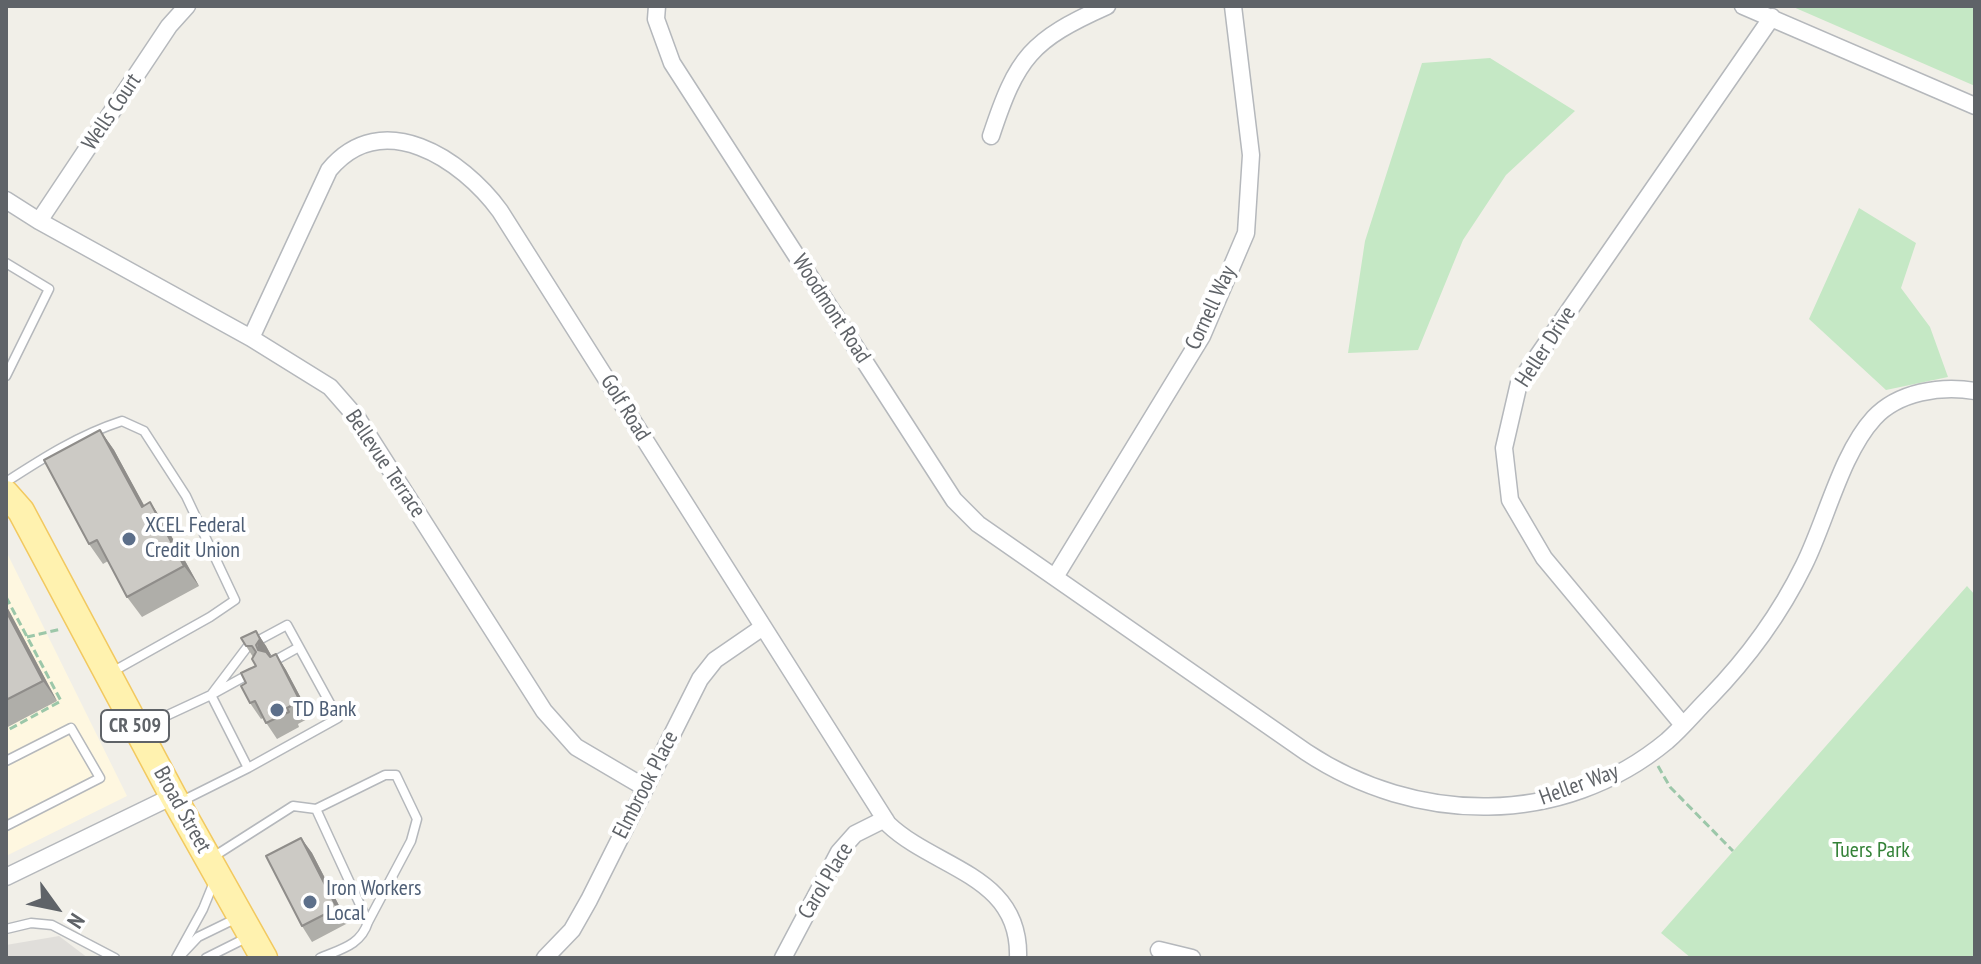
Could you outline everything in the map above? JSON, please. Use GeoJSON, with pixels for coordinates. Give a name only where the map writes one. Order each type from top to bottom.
{"type":"FeatureCollection","features":[{"type":"Feature","properties":{"kind":"main road","name":"Broad Street"},"geometry":{"type":"LineString","coordinates":[[6,494],[21,511],[252,936]]}},
{"type":"Feature","properties":{"kind":"street","name":"Wells Court"},"geometry":{"type":"LineString","coordinates":[[39,221],[169,26],[187,6]]}},
{"type":"Feature","properties":{"kind":"street","name":"Woodmont Road"},"geometry":{"type":"LineString","coordinates":[[657,6],[656,19],[672,63],[954,500],[978,524],[1055,577]]}},
{"type":"Feature","properties":{"kind":"street"},"geometry":{"type":"LineString","coordinates":[[991,136],[1015,73],[1038,44],[1064,25],[1107,6]]}},
{"type":"Feature","properties":{"kind":"street","name":"Cornell Way"},"geometry":{"type":"LineString","coordinates":[[1055,577],[1202,336],[1246,233],[1251,155],[1233,6]]}},
{"type":"Feature","properties":{"kind":"street"},"geometry":{"type":"LineString","coordinates":[[1743,6],[1975,106]]}},
{"type":"Feature","properties":{"kind":"street","name":"Heller Drive"},"geometry":{"type":"LineString","coordinates":[[1683,725],[1544,558],[1510,500],[1504,448],[1519,383],[1772,17]]}},
{"type":"Feature","properties":{"kind":"street","name":"Golf Road"},"geometry":{"type":"LineString","coordinates":[[251,338],[335,162],[360,146],[390,140],[405,142],[437,155],[472,179],[500,211],[885,819],[901,837],[976,878],[996,896],[1012,921],[1018,958]]}},
{"type":"Feature","properties":{"kind":"street","name":"Bellevue Terrace"},"geometry":{"type":"LineString","coordinates":[[6,200],[251,338],[330,387],[358,419],[544,711],[576,747],[644,787]]}},
{"type":"Feature","properties":{"kind":"street","name":"Heller Way"},"geometry":{"type":"LineString","coordinates":[[1055,577],[1306,752],[1353,780],[1382,791],[1442,805],[1488,807],[1534,802],[1593,784],[1649,753],[1683,725],[1734,672],[1778,612],[1804,565],[1858,437],[1876,415],[1902,399],[1930,390],[1975,391]]}},
{"type":"Feature","properties":{"kind":"street","name":"Elmbrook Place"},"geometry":{"type":"LineString","coordinates":[[545,958],[572,930],[700,679],[715,660],[763,627]]}},
{"type":"Feature","properties":{"kind":"street"},"geometry":{"type":"LineString","coordinates":[[7,874],[175,799]]}},
{"type":"Feature","properties":{"kind":"street","name":"Carol Place"},"geometry":{"type":"LineString","coordinates":[[783,958],[839,852],[855,834],[885,819]]}},
{"type":"Feature","properties":{"kind":"street"},"geometry":{"type":"LineString","coordinates":[[1159,950],[1192,958]]}},
{"type":"Feature","properties":{"kind":"lane"},"geometry":{"type":"LineString","coordinates":[[6,263],[49,289],[6,376]]}},
{"type":"Feature","properties":{"kind":"lane"},"geometry":{"type":"LineString","coordinates":[[6,482],[58,449],[93,431],[122,421],[144,431],[186,496],[235,600],[108,674]]}},
{"type":"Feature","properties":{"kind":"lane"},"geometry":{"type":"LineString","coordinates":[[175,799],[248,768],[338,718],[287,625],[248,646],[211,695]]}},
{"type":"Feature","properties":{"kind":"lane"},"geometry":{"type":"LineString","coordinates":[[274,661],[299,647]]}},
{"type":"Feature","properties":{"kind":"lane"},"geometry":{"type":"LineString","coordinates":[[137,729],[211,695],[260,668]]}},
{"type":"Feature","properties":{"kind":"lane"},"geometry":{"type":"LineString","coordinates":[[211,695],[248,768]]}},
{"type":"Feature","properties":{"kind":"lane"},"geometry":{"type":"LineString","coordinates":[[6,761],[71,728],[100,778],[6,826]]}},
{"type":"Feature","properties":{"kind":"lane"},"geometry":{"type":"LineString","coordinates":[[177,958],[203,909],[213,866],[293,806],[316,809],[385,775],[396,775],[417,819],[411,841],[365,933],[357,941],[320,958]]}},
{"type":"Feature","properties":{"kind":"lane"},"geometry":{"type":"LineString","coordinates":[[316,809],[368,922]]}},
{"type":"Feature","properties":{"kind":"lane"},"geometry":{"type":"LineString","coordinates":[[6,929],[31,923],[52,925],[115,958]]}},
{"type":"Feature","properties":{"kind":"lane"},"geometry":{"type":"LineString","coordinates":[[177,958],[198,937],[252,936]]}},
{"type":"Feature","properties":{"kind":"lane"},"geometry":{"type":"LineString","coordinates":[[206,958],[252,936]]}},
{"type":"Feature","properties":{"kind":"path"},"geometry":{"type":"LineString","coordinates":[[6,597],[61,701],[6,731]]}},
{"type":"Feature","properties":{"kind":"path"},"geometry":{"type":"LineString","coordinates":[[27,637],[61,629]]}},
{"type":"Feature","properties":{"kind":"path"},"geometry":{"type":"LineString","coordinates":[[1649,753],[1670,787],[1733,851]]}},
{"type":"Feature","properties":{"kind":"shaded area"},"geometry":{"type":"Polygon","coordinates":[[[6,551],[127,796],[6,856],[6,551]]]}},
{"type":"Feature","properties":{"kind":"shaded area"},"geometry":{"type":"Polygon","coordinates":[[[59,936],[88,958],[6,958],[6,945],[59,936]]]}},
{"type":"Feature","properties":{"kind":"green space"},"geometry":{"type":"Polygon","coordinates":[[[1791,6],[1975,6],[1975,86],[1791,6]]]}},
{"type":"Feature","properties":{"kind":"green space"},"geometry":{"type":"Polygon","coordinates":[[[1490,58],[1575,111],[1506,175],[1463,240],[1418,350],[1348,353],[1365,241],[1422,63],[1490,58]]]}},
{"type":"Feature","properties":{"kind":"green space"},"geometry":{"type":"Polygon","coordinates":[[[1859,208],[1916,243],[1901,288],[1930,327],[1948,377],[1886,390],[1809,319],[1859,208]]]}},
{"type":"Feature","properties":{"kind":"green space","name":"Tuers Park"},"geometry":{"type":"Polygon","coordinates":[[[1967,586],[1975,595],[1975,958],[1691,958],[1661,933],[1967,586]]]}},
{"type":"Feature","properties":{"kind":"building"},"geometry":{"type":"Polygon","coordinates":[[[100,430],[142,507],[150,502],[184,566],[127,597],[97,540],[89,544],[44,460],[100,430]]]}},
{"type":"Feature","properties":{"kind":"building"},"geometry":{"type":"Polygon","coordinates":[[[6,611],[43,681],[6,700],[6,611]]]}},
{"type":"Feature","properties":{"kind":"building"},"geometry":{"type":"Polygon","coordinates":[[[256,631],[260,639],[256,645],[258,650],[270,657],[276,654],[300,701],[287,708],[289,712],[266,723],[255,701],[250,703],[241,686],[246,683],[241,673],[256,666],[252,659],[256,652],[252,646],[246,646],[241,638],[256,631]]]}},
{"type":"Feature","properties":{"kind":"building"},"geometry":{"type":"Polygon","coordinates":[[[301,838],[337,908],[302,926],[266,856],[301,838]]]}},
{"type":"Feature","properties":{"kind":"place","name":"XCEL Federal Credit Union"},"geometry":{"type":"Point","coordinates":[129,539]}},
{"type":"Feature","properties":{"kind":"place","name":"TD Bank"},"geometry":{"type":"Point","coordinates":[277,710]}},
{"type":"Feature","properties":{"kind":"place","name":"Iron Workers Local"},"geometry":{"type":"Point","coordinates":[310,902]}}]}
